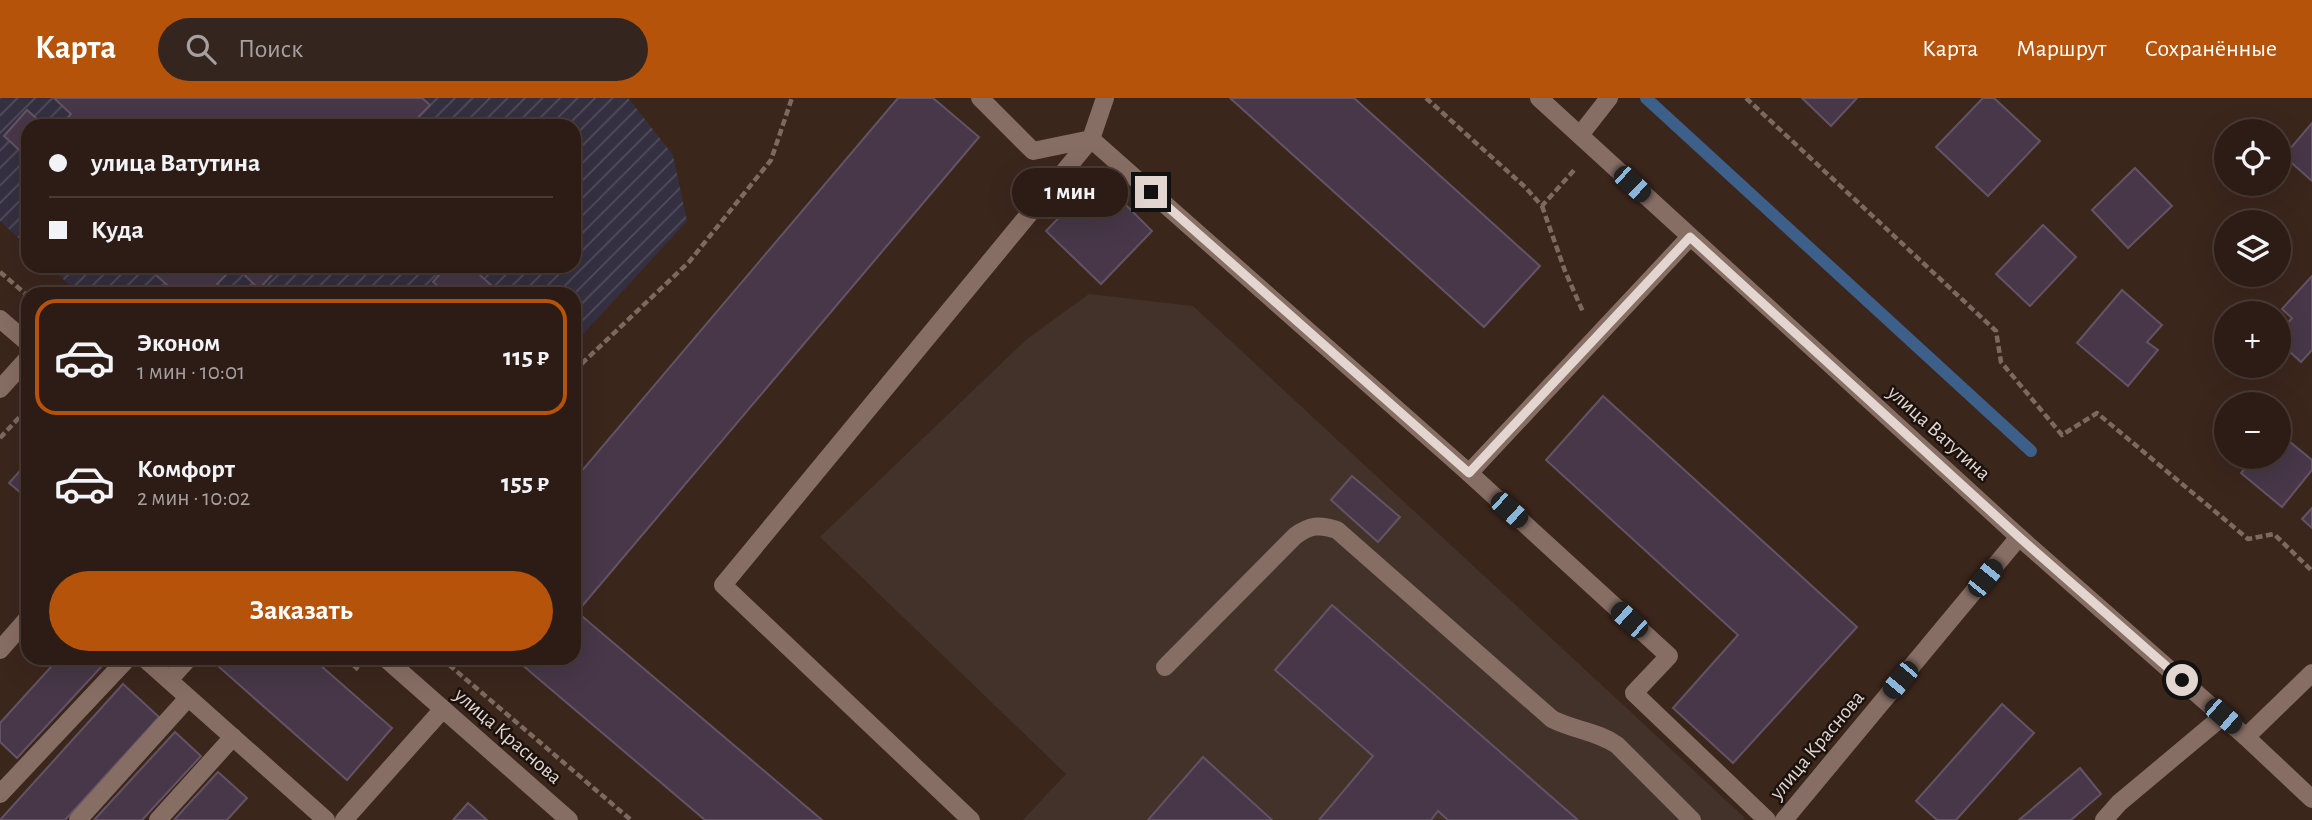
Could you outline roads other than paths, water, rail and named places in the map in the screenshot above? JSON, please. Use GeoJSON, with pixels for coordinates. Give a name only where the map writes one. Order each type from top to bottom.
{"type":"FeatureCollection","features":[{"type":"Feature","properties":{"kind":"street"},"geometry":{"type":"LineString","coordinates":[[980,98],[1033,151],[1091,139]]}},
{"type":"Feature","properties":{"kind":"street"},"geometry":{"type":"LineString","coordinates":[[971,820],[723,585],[1091,139],[1105,98]]}},
{"type":"Feature","properties":{"kind":"street","name":"улица Ватутина"},"geometry":{"type":"LineString","coordinates":[[1539,98],[2019,537],[2223,716],[2312,799]]}},
{"type":"Feature","properties":{"kind":"street"},"geometry":{"type":"LineString","coordinates":[[1587,142],[1609,98]]}},
{"type":"Feature","properties":{"kind":"street"},"geometry":{"type":"LineString","coordinates":[[1091,139],[1469,473],[1669,656],[1634,693],[1768,820]]}},
{"type":"Feature","properties":{"kind":"street"},"geometry":{"type":"LineString","coordinates":[[1469,473],[1690,237]]}},
{"type":"Feature","properties":{"kind":"street"},"geometry":{"type":"LineString","coordinates":[[0,318],[21,337]]}},
{"type":"Feature","properties":{"kind":"street"},"geometry":{"type":"LineString","coordinates":[[0,389],[21,366]]}},
{"type":"Feature","properties":{"kind":"street"},"geometry":{"type":"LineString","coordinates":[[1165,667],[1295,536],[1306,528],[1321,525],[1337,530],[1552,719],[1568,727],[1604,736],[1617,745],[1683,817]]}},
{"type":"Feature","properties":{"kind":"street","name":"улица Краснова"},"geometry":{"type":"LineString","coordinates":[[1784,820],[2019,537]]}},
{"type":"Feature","properties":{"kind":"street"},"geometry":{"type":"LineString","coordinates":[[0,650],[21,626]]}},
{"type":"Feature","properties":{"kind":"street"},"geometry":{"type":"LineString","coordinates":[[0,794],[121,665]]}},
{"type":"Feature","properties":{"kind":"street"},"geometry":{"type":"LineString","coordinates":[[152,665],[326,820]]}},
{"type":"Feature","properties":{"kind":"street"},"geometry":{"type":"LineString","coordinates":[[169,680],[183,665]]}},
{"type":"Feature","properties":{"kind":"street","name":"улица Краснова"},"geometry":{"type":"LineString","coordinates":[[392,665],[569,820]]}},
{"type":"Feature","properties":{"kind":"street"},"geometry":{"type":"LineString","coordinates":[[2246,737],[2312,673]]}},
{"type":"Feature","properties":{"kind":"street"},"geometry":{"type":"LineString","coordinates":[[78,820],[188,698]]}},
{"type":"Feature","properties":{"kind":"street"},"geometry":{"type":"LineString","coordinates":[[344,820],[443,709]]}},
{"type":"Feature","properties":{"kind":"street"},"geometry":{"type":"LineString","coordinates":[[2104,820],[2119,803],[2223,716]]}},
{"type":"Feature","properties":{"kind":"street"},"geometry":{"type":"LineString","coordinates":[[158,820],[233,737]]}},
{"type":"Feature","properties":{"kind":"waterway"},"geometry":{"type":"LineString","coordinates":[[1646,98],[2031,451]]}}]}
